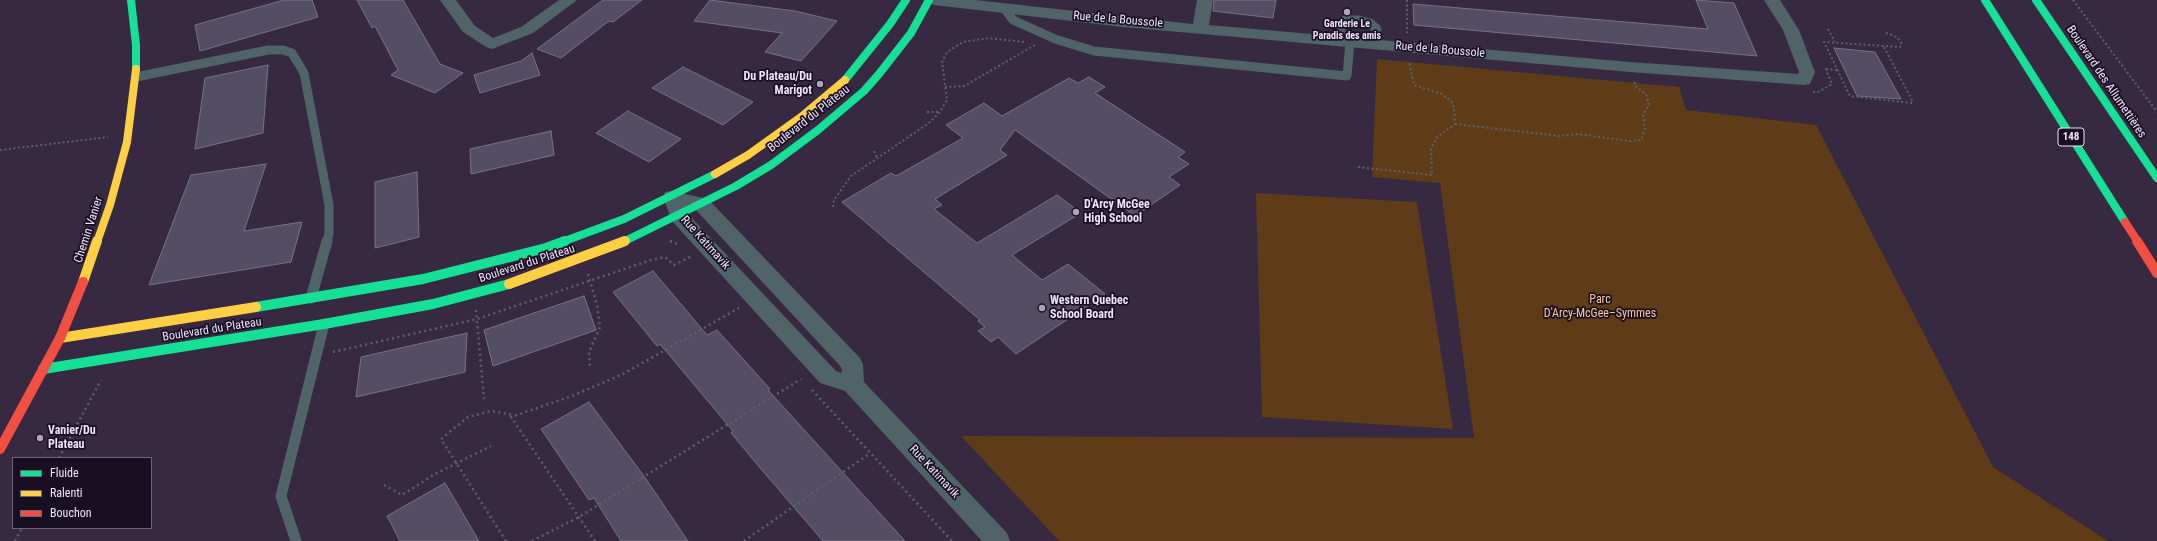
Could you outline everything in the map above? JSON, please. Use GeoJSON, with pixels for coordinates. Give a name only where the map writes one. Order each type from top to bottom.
{"type":"FeatureCollection","features":[{"type":"Feature","properties":{"kind":"main road","name":"Chemin Vanier"},"geometry":{"type":"LineString","coordinates":[[0,449],[60,338],[88,271],[110,205],[128,135],[136,77],[136,45],[131,0]]}},
{"type":"Feature","properties":{"kind":"main road","name":"Boulevard du Plateau"},"geometry":{"type":"LineString","coordinates":[[43,369],[324,324],[433,304],[516,282],[600,252],[639,236],[675,206],[748,155],[821,101],[840,84],[864,58],[906,0]]}},
{"type":"Feature","properties":{"kind":"main road","name":"Boulevard du Plateau"},"geometry":{"type":"LineString","coordinates":[[701,204],[771,165],[818,130],[864,91],[903,44],[929,0]]}},
{"type":"Feature","properties":{"kind":"main road","name":"148"},"geometry":{"type":"LineString","coordinates":[[1985,0],[2157,273]]}},
{"type":"Feature","properties":{"kind":"main road","name":"Boulevard des Allumettières"},"geometry":{"type":"LineString","coordinates":[[2036,0],[2157,178]]}},
{"type":"Feature","properties":{"kind":"main road","name":"Boulevard du Plateau"},"geometry":{"type":"LineString","coordinates":[[60,338],[423,279],[546,248],[624,219],[675,206]]}},
{"type":"Feature","properties":{"kind":"street"},"geometry":{"type":"LineString","coordinates":[[448,0],[469,29],[492,44],[527,30],[569,0]]}},
{"type":"Feature","properties":{"kind":"street","name":"Rue de la Boussole"},"geometry":{"type":"LineString","coordinates":[[934,0],[1123,22],[1630,67],[1804,80],[1807,72],[1791,30],[1772,0]]}},
{"type":"Feature","properties":{"kind":"street"},"geometry":{"type":"LineString","coordinates":[[1200,28],[1205,0]]}},
{"type":"Feature","properties":{"kind":"street","name":"Rue Katimavik"},"geometry":{"type":"LineString","coordinates":[[675,206],[701,204],[852,364],[853,385]]}},
{"type":"Feature","properties":{"kind":"street","name":"Rue Katimavik"},"geometry":{"type":"LineString","coordinates":[[675,206],[828,377],[853,385],[998,541]]}},
{"type":"Feature","properties":{"kind":"lane"},"geometry":{"type":"LineString","coordinates":[[1005,9],[1013,20],[1055,39],[1094,51],[1348,76],[1345,42],[1341,25],[1345,20],[1359,20],[1370,23],[1377,29]]}},
{"type":"Feature","properties":{"kind":"lane"},"geometry":{"type":"LineString","coordinates":[[136,77],[268,50],[283,50],[292,53],[304,73],[329,205],[329,233],[311,298]]}},
{"type":"Feature","properties":{"kind":"lane"},"geometry":{"type":"LineString","coordinates":[[296,541],[280,496],[324,324]]}},
{"type":"Feature","properties":{"kind":"path"},"geometry":{"type":"LineString","coordinates":[[1407,0],[1407,36]]}},
{"type":"Feature","properties":{"kind":"path"},"geometry":{"type":"LineString","coordinates":[[2073,0],[2157,112]]}},
{"type":"Feature","properties":{"kind":"path"},"geometry":{"type":"LineString","coordinates":[[1828,29],[1836,43]]}},
{"type":"Feature","properties":{"kind":"path"},"geometry":{"type":"LineString","coordinates":[[1884,47],[1913,103],[1850,96],[1824,42],[1900,47],[1902,44],[1897,37],[1886,34]]}},
{"type":"Feature","properties":{"kind":"path"},"geometry":{"type":"LineString","coordinates":[[833,207],[834,200],[851,176],[929,123],[940,112],[947,100],[945,88],[942,62],[947,52],[956,45],[989,38],[1037,44],[964,86],[945,88]]}},
{"type":"Feature","properties":{"kind":"path"},"geometry":{"type":"LineString","coordinates":[[1408,55],[1414,85],[1442,94],[1452,102],[1455,124]]}},
{"type":"Feature","properties":{"kind":"path"},"geometry":{"type":"LineString","coordinates":[[1358,167],[1432,175],[1431,149],[1437,137],[1455,124],[1559,136],[1577,134],[1630,141],[1641,140],[1645,130],[1643,114],[1649,105],[1646,94],[1637,88],[1630,67]]}},
{"type":"Feature","properties":{"kind":"path"},"geometry":{"type":"LineString","coordinates":[[1826,69],[1838,70]]}},
{"type":"Feature","properties":{"kind":"path"},"geometry":{"type":"LineString","coordinates":[[927,112],[940,112]]}},
{"type":"Feature","properties":{"kind":"path"},"geometry":{"type":"LineString","coordinates":[[0,150],[128,135]]}},
{"type":"Feature","properties":{"kind":"path"},"geometry":{"type":"LineString","coordinates":[[874,151],[876,158]]}},
{"type":"Feature","properties":{"kind":"path"},"geometry":{"type":"LineString","coordinates":[[316,356],[477,319],[651,260],[666,257],[674,265],[694,255]]}},
{"type":"Feature","properties":{"kind":"path"},"geometry":{"type":"LineString","coordinates":[[587,271],[598,304],[600,327],[589,352],[590,366]]}},
{"type":"Feature","properties":{"kind":"path"},"geometry":{"type":"LineString","coordinates":[[476,304],[484,399]]}},
{"type":"Feature","properties":{"kind":"path"},"geometry":{"type":"LineString","coordinates":[[594,541],[579,516],[510,417],[572,396],[623,374],[741,307]]}},
{"type":"Feature","properties":{"kind":"path"},"geometry":{"type":"LineString","coordinates":[[532,541],[579,516],[801,379]]}},
{"type":"Feature","properties":{"kind":"path"},"geometry":{"type":"LineString","coordinates":[[60,457],[101,380]]}},
{"type":"Feature","properties":{"kind":"path"},"geometry":{"type":"LineString","coordinates":[[506,541],[442,439],[468,417],[491,412],[514,416]]}},
{"type":"Feature","properties":{"kind":"path"},"geometry":{"type":"LineString","coordinates":[[384,485],[402,495],[435,474],[490,446]]}},
{"type":"Feature","properties":{"kind":"path"},"geometry":{"type":"LineString","coordinates":[[744,541],[869,454]]}},
{"type":"Feature","properties":{"kind":"path"},"geometry":{"type":"LineString","coordinates":[[15,541],[21,529]]}},
{"type":"Feature","properties":{"kind":"green space","name":"Parc D'Arcy-McGee–Symmes"},"geometry":{"type":"Polygon","coordinates":[[[1377,59],[1679,87],[1686,110],[1816,125],[1993,467],[2108,541],[1059,541],[961,436],[1474,438],[1440,183],[1372,177],[1377,59]]]}},
{"type":"Feature","properties":{"kind":"green space"},"geometry":{"type":"Polygon","coordinates":[[[1256,193],[1417,202],[1453,429],[1262,417],[1256,193]]]}},
{"type":"Feature","properties":{"kind":"building"},"geometry":{"type":"Polygon","coordinates":[[[284,0],[312,0],[318,17],[200,51],[195,25],[284,0]]]}},
{"type":"Feature","properties":{"kind":"building"},"geometry":{"type":"Polygon","coordinates":[[[357,0],[403,0],[440,64],[463,73],[435,93],[391,75],[398,70],[375,26],[372,28],[357,0]]]}},
{"type":"Feature","properties":{"kind":"building"},"geometry":{"type":"Polygon","coordinates":[[[603,0],[642,0],[613,22],[609,21],[561,58],[537,49],[603,0]]]}},
{"type":"Feature","properties":{"kind":"building"},"geometry":{"type":"Polygon","coordinates":[[[710,0],[795,11],[837,21],[801,61],[765,52],[782,33],[694,21],[710,0]]]}},
{"type":"Feature","properties":{"kind":"building"},"geometry":{"type":"Polygon","coordinates":[[[1214,0],[1276,0],[1273,18],[1213,11],[1214,0]]]}},
{"type":"Feature","properties":{"kind":"building"},"geometry":{"type":"Polygon","coordinates":[[[1696,0],[1734,3],[1757,56],[1414,25],[1413,4],[1708,29],[1696,0]]]}},
{"type":"Feature","properties":{"kind":"building"},"geometry":{"type":"Polygon","coordinates":[[[1834,48],[1875,52],[1901,99],[1857,96],[1834,48]]]}},
{"type":"Feature","properties":{"kind":"building"},"geometry":{"type":"Polygon","coordinates":[[[532,53],[540,75],[480,93],[474,75],[521,61],[532,53]]]}},
{"type":"Feature","properties":{"kind":"building"},"geometry":{"type":"Polygon","coordinates":[[[268,65],[263,133],[195,149],[205,78],[268,65]]]}},
{"type":"Feature","properties":{"kind":"building"},"geometry":{"type":"Polygon","coordinates":[[[683,67],[753,102],[723,125],[652,88],[683,67]]]}},
{"type":"Feature","properties":{"kind":"building"},"geometry":{"type":"Polygon","coordinates":[[[1089,77],[1105,87],[1095,93],[1185,152],[1178,157],[1189,164],[1169,177],[1180,185],[1135,216],[1015,130],[1000,150],[1007,155],[935,199],[942,205],[934,209],[977,243],[1057,195],[1081,213],[1012,255],[1042,280],[1068,264],[1105,294],[1016,354],[998,337],[991,342],[978,331],[985,327],[978,321],[980,320],[842,202],[891,173],[896,176],[963,138],[946,125],[984,103],[1002,116],[1069,78],[1078,83],[1089,77]]]}},
{"type":"Feature","properties":{"kind":"building"},"geometry":{"type":"Polygon","coordinates":[[[628,111],[681,139],[649,162],[596,133],[628,111]]]}},
{"type":"Feature","properties":{"kind":"building"},"geometry":{"type":"Polygon","coordinates":[[[551,131],[554,155],[471,174],[470,149],[551,131]]]}},
{"type":"Feature","properties":{"kind":"building"},"geometry":{"type":"Polygon","coordinates":[[[266,164],[244,231],[302,222],[291,262],[149,285],[191,175],[266,164]]]}},
{"type":"Feature","properties":{"kind":"building"},"geometry":{"type":"Polygon","coordinates":[[[417,172],[419,237],[375,248],[375,182],[417,172]]]}},
{"type":"Feature","properties":{"kind":"building"},"geometry":{"type":"Polygon","coordinates":[[[653,271],[707,335],[717,330],[770,389],[768,390],[905,541],[823,541],[731,433],[733,431],[660,344],[657,346],[613,292],[653,271]]]}},
{"type":"Feature","properties":{"kind":"building"},"geometry":{"type":"Polygon","coordinates":[[[584,296],[596,330],[493,366],[484,330],[584,296]]]}},
{"type":"Feature","properties":{"kind":"building"},"geometry":{"type":"Polygon","coordinates":[[[467,333],[465,372],[356,397],[361,357],[467,333]]]}},
{"type":"Feature","properties":{"kind":"building"},"geometry":{"type":"Polygon","coordinates":[[[589,402],[646,479],[688,541],[621,541],[594,498],[589,500],[541,429],[589,402]]]}},
{"type":"Feature","properties":{"kind":"building"},"geometry":{"type":"Polygon","coordinates":[[[445,483],[479,541],[400,541],[387,516],[445,483]]]}},
{"type":"Feature","properties":{"kind":"traffic: fast"},"geometry":{"type":"LineString","coordinates":[[131,0],[136,45],[136,69]]}},
{"type":"Feature","properties":{"kind":"traffic: fast"},"geometry":{"type":"LineString","coordinates":[[845,80],[890,24],[906,0]]}},
{"type":"Feature","properties":{"kind":"traffic: fast"},"geometry":{"type":"LineString","coordinates":[[625,241],[736,186],[771,165],[818,130],[864,91],[879,74],[911,33],[929,0]]}},
{"type":"Feature","properties":{"kind":"traffic: fast"},"geometry":{"type":"LineString","coordinates":[[1985,0],[2125,222]]}},
{"type":"Feature","properties":{"kind":"traffic: fast"},"geometry":{"type":"LineString","coordinates":[[2036,0],[2157,178]]}},
{"type":"Feature","properties":{"kind":"traffic: fast"},"geometry":{"type":"LineString","coordinates":[[256,307],[423,279],[546,248],[624,219],[715,174]]}},
{"type":"Feature","properties":{"kind":"traffic: fast"},"geometry":{"type":"LineString","coordinates":[[43,369],[324,324],[433,304],[509,284]]}},
{"type":"Feature","properties":{"kind":"traffic: slow"},"geometry":{"type":"LineString","coordinates":[[83,282],[110,205],[127,142],[136,69]]}},
{"type":"Feature","properties":{"kind":"traffic: slow"},"geometry":{"type":"LineString","coordinates":[[715,174],[748,155],[801,117],[845,80]]}},
{"type":"Feature","properties":{"kind":"traffic: slow"},"geometry":{"type":"LineString","coordinates":[[509,284],[625,241]]}},
{"type":"Feature","properties":{"kind":"traffic: slow"},"geometry":{"type":"LineString","coordinates":[[60,338],[256,307]]}},
{"type":"Feature","properties":{"kind":"traffic: jam"},"geometry":{"type":"LineString","coordinates":[[2125,222],[2157,273]]}},
{"type":"Feature","properties":{"kind":"traffic: jam"},"geometry":{"type":"LineString","coordinates":[[0,449],[60,338],[83,282]]}},
{"type":"Feature","properties":{"kind":"place","name":"Garderie Le Paradis des amis"},"geometry":{"type":"Point","coordinates":[1347,12]}},
{"type":"Feature","properties":{"kind":"place","name":"Du Plateau/Du Marigot"},"geometry":{"type":"Point","coordinates":[820,84]}},
{"type":"Feature","properties":{"kind":"place","name":"D'Arcy McGee High School"},"geometry":{"type":"Point","coordinates":[1076,212]}},
{"type":"Feature","properties":{"kind":"place","name":"Western Quebec School Board"},"geometry":{"type":"Point","coordinates":[1042,308]}},
{"type":"Feature","properties":{"kind":"place","name":"Vanier/Du Plateau"},"geometry":{"type":"Point","coordinates":[40,438]}}]}
